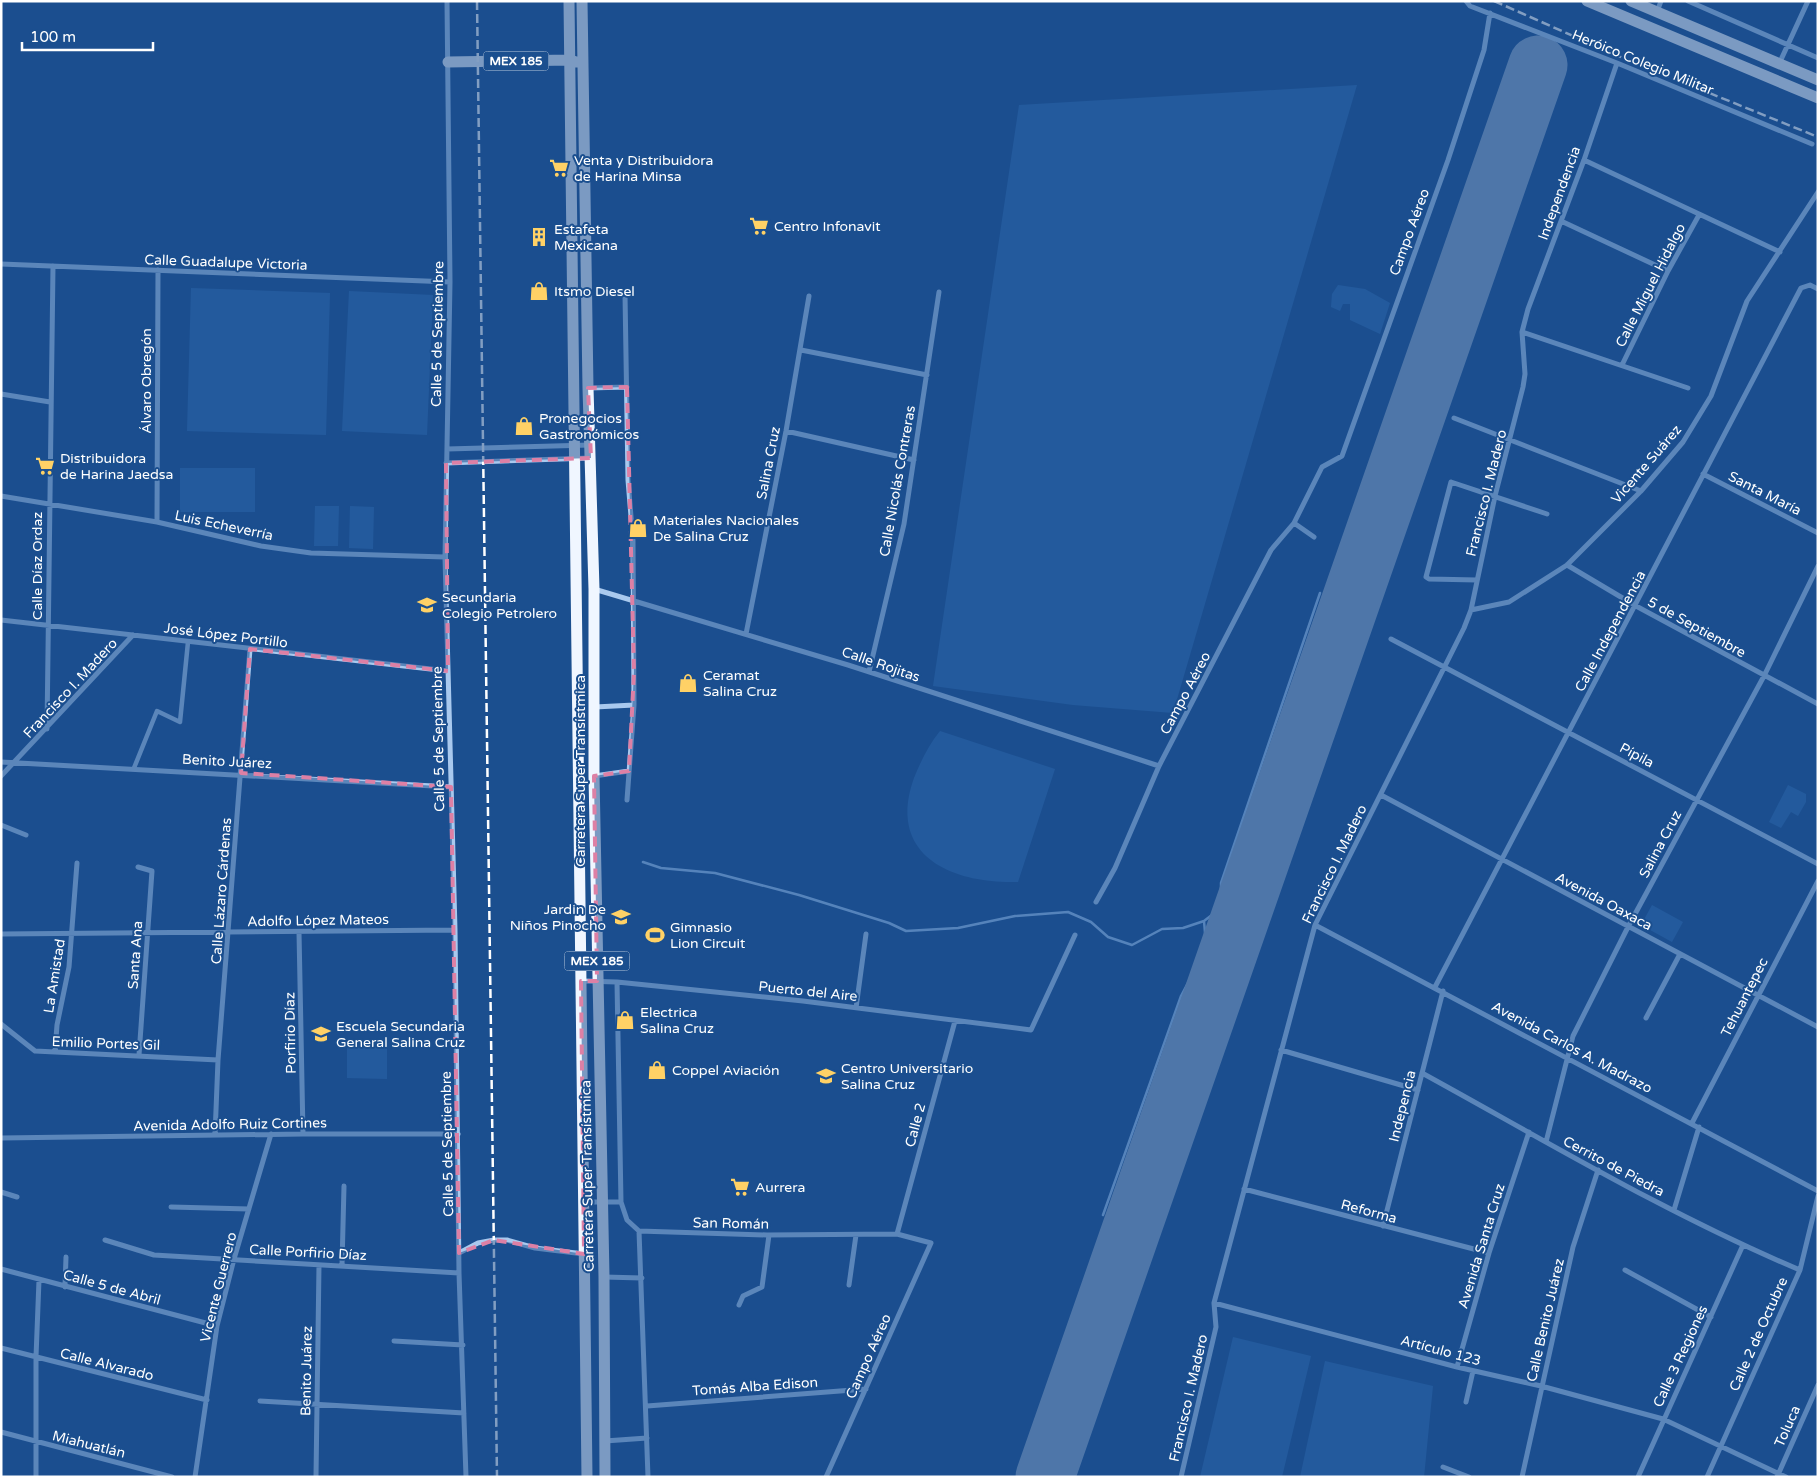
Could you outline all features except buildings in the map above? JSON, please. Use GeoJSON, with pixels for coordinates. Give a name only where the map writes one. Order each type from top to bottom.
{"type":"FeatureCollection","features":[{"type":"Feature","properties":{"kind":"main road","name":"MEX 185"},"geometry":{"type":"LineString","coordinates":[[569,1],[575,459]]}},
{"type":"Feature","properties":{"kind":"main road","name":"Carretera Super Transístmica"},"geometry":{"type":"LineString","coordinates":[[582,1],[588,388],[594,589],[594,776],[604,1277],[605,1477]]}},
{"type":"Feature","properties":{"kind":"main road"},"geometry":{"type":"LineString","coordinates":[[1587,1],[1818,98]]}},
{"type":"Feature","properties":{"kind":"main road"},"geometry":{"type":"LineString","coordinates":[[1631,1],[1659,7],[1779,64],[1818,80]]}},
{"type":"Feature","properties":{"kind":"main road","name":"MEX 185"},"geometry":{"type":"LineString","coordinates":[[448,62],[570,60],[583,64]]}},
{"type":"Feature","properties":{"kind":"main road","name":"Carretera Super Transístmica"},"geometry":{"type":"LineString","coordinates":[[575,459],[587,1477]]}},
{"type":"Feature","properties":{"kind":"street","name":"Calle 5 de Septiembre"},"geometry":{"type":"LineString","coordinates":[[447,1],[450,282],[445,557],[455,930],[459,1273],[466,1477]]}},
{"type":"Feature","properties":{"kind":"street","name":"Heróico Colegio Militar"},"geometry":{"type":"LineString","coordinates":[[1466,1],[1470,6],[1617,62],[1812,144]]}},
{"type":"Feature","properties":{"kind":"street"},"geometry":{"type":"LineString","coordinates":[[1688,1],[1818,58]]}},
{"type":"Feature","properties":{"kind":"street"},"geometry":{"type":"LineString","coordinates":[[1779,64],[1808,1]]}},
{"type":"Feature","properties":{"kind":"street","name":"Campo Aéreo"},"geometry":{"type":"LineString","coordinates":[[1096,902],[1115,868],[1159,766],[1271,550],[1294,523],[1322,467],[1342,456],[1448,160],[1484,50],[1490,13]]}},
{"type":"Feature","properties":{"kind":"street","name":"Independencia"},"geometry":{"type":"LineString","coordinates":[[1522,332],[1528,308],[1584,160],[1617,62]]}},
{"type":"Feature","properties":{"kind":"street"},"geometry":{"type":"LineString","coordinates":[[1584,160],[1780,252]]}},
{"type":"Feature","properties":{"kind":"street","name":"Vicente Suárez"},"geometry":{"type":"LineString","coordinates":[[1471,610],[1509,602],[1567,565],[1641,490],[1683,442],[1711,396],[1747,301],[1818,192]]}},
{"type":"Feature","properties":{"kind":"street","name":"Calle Miguel Hidalgo"},"geometry":{"type":"LineString","coordinates":[[1622,365],[1668,271],[1700,215]]}},
{"type":"Feature","properties":{"kind":"street"},"geometry":{"type":"LineString","coordinates":[[1561,221],[1668,271]]}},
{"type":"Feature","properties":{"kind":"street","name":"Calle Guadalupe Victoria"},"geometry":{"type":"LineString","coordinates":[[1,264],[450,282]]}},
{"type":"Feature","properties":{"kind":"street","name":"Calle Díaz Ordaz"},"geometry":{"type":"LineString","coordinates":[[47,729],[49,625],[48,504],[53,266]]}},
{"type":"Feature","properties":{"kind":"street","name":"Álvaro Obregón"},"geometry":{"type":"LineString","coordinates":[[157,522],[158,270]]}},
{"type":"Feature","properties":{"kind":"street","name":"Calle Independencia"},"geometry":{"type":"LineString","coordinates":[[1435,987],[1636,606],[1702,474],[1800,288],[1805,285],[1818,289]]}},
{"type":"Feature","properties":{"kind":"street","name":"Calle Nicolás Contreras"},"geometry":{"type":"LineString","coordinates":[[870,672],[904,524],[939,292]]}},
{"type":"Feature","properties":{"kind":"street"},"geometry":{"type":"LineString","coordinates":[[625,294],[628,480],[633,541],[634,705],[627,800]]}},
{"type":"Feature","properties":{"kind":"street","name":"Salina Cruz"},"geometry":{"type":"LineString","coordinates":[[746,634],[786,431],[809,296]]}},
{"type":"Feature","properties":{"kind":"street"},"geometry":{"type":"LineString","coordinates":[[1522,332],[1688,388]]}},
{"type":"Feature","properties":{"kind":"street","name":"Francisco I. Madero"},"geometry":{"type":"LineString","coordinates":[[1181,1477],[1216,1326],[1214,1303],[1315,925],[1445,668],[1471,610],[1495,496],[1525,374],[1522,332]]}},
{"type":"Feature","properties":{"kind":"street"},"geometry":{"type":"LineString","coordinates":[[801,350],[927,375]]}},
{"type":"Feature","properties":{"kind":"street"},"geometry":{"type":"LineString","coordinates":[[588,388],[627,387]]}},
{"type":"Feature","properties":{"kind":"street"},"geometry":{"type":"LineString","coordinates":[[1,394],[50,402]]}},
{"type":"Feature","properties":{"kind":"street"},"geometry":{"type":"LineString","coordinates":[[1454,418],[1641,490]]}},
{"type":"Feature","properties":{"kind":"street"},"geometry":{"type":"LineString","coordinates":[[786,431],[914,460]]}},
{"type":"Feature","properties":{"kind":"street"},"geometry":{"type":"LineString","coordinates":[[447,449],[575,446],[590,439],[627,434]]}},
{"type":"Feature","properties":{"kind":"street"},"geometry":{"type":"LineString","coordinates":[[446,463],[591,458]]}},
{"type":"Feature","properties":{"kind":"street","name":"Santa María"},"geometry":{"type":"LineString","coordinates":[[1702,474],[1818,533]]}},
{"type":"Feature","properties":{"kind":"street"},"geometry":{"type":"LineString","coordinates":[[1477,580],[1429,579],[1426,573],[1451,482],[1547,514]]}},
{"type":"Feature","properties":{"kind":"street","name":"Luis Echeverría"},"geometry":{"type":"LineString","coordinates":[[1,496],[157,522],[261,546],[311,553],[445,557]]}},
{"type":"Feature","properties":{"kind":"street"},"geometry":{"type":"LineString","coordinates":[[1294,523],[1314,536]]}},
{"type":"Feature","properties":{"kind":"street","name":"5 de Septiembre"},"geometry":{"type":"LineString","coordinates":[[1567,565],[1636,606],[1818,704]]}},
{"type":"Feature","properties":{"kind":"street","name":"Salina Cruz"},"geometry":{"type":"LineString","coordinates":[[1546,1142],[1573,1036],[1628,927],[1764,676],[1818,566]]}},
{"type":"Feature","properties":{"kind":"street","name":"Calle Rojitas"},"geometry":{"type":"LineString","coordinates":[[594,589],[870,672],[1159,766]]}},
{"type":"Feature","properties":{"kind":"street","name":"José López Portillo"},"geometry":{"type":"LineString","coordinates":[[1,620],[250,650],[448,671]]}},
{"type":"Feature","properties":{"kind":"street","name":"Francisco I. Madero"},"geometry":{"type":"LineString","coordinates":[[1,776],[134,635]]}},
{"type":"Feature","properties":{"kind":"street","name":"Pípila"},"geometry":{"type":"LineString","coordinates":[[1391,639],[1818,864]]}},
{"type":"Feature","properties":{"kind":"street"},"geometry":{"type":"LineString","coordinates":[[134,768],[157,711],[180,722],[188,642]]}},
{"type":"Feature","properties":{"kind":"street","name":"Calle Lázaro Cárdenas"},"geometry":{"type":"LineString","coordinates":[[215,1135],[218,1060],[230,932],[250,650]]}},
{"type":"Feature","properties":{"kind":"street"},"geometry":{"type":"LineString","coordinates":[[594,707],[634,705]]}},
{"type":"Feature","properties":{"kind":"street","name":"Benito Juárez"},"geometry":{"type":"LineString","coordinates":[[1,762],[241,773],[451,787]]}},
{"type":"Feature","properties":{"kind":"street"},"geometry":{"type":"LineString","coordinates":[[594,776],[629,771]]}},
{"type":"Feature","properties":{"kind":"street","name":"Avenida Oaxaca"},"geometry":{"type":"LineString","coordinates":[[1380,795],[1818,1027]]}},
{"type":"Feature","properties":{"kind":"street"},"geometry":{"type":"LineString","coordinates":[[1,825],[26,835]]}},
{"type":"Feature","properties":{"kind":"street","name":"La Amistad"},"geometry":{"type":"LineString","coordinates":[[55,1052],[57,1024],[66,982],[72,934],[77,863]]}},
{"type":"Feature","properties":{"kind":"street","name":"Santa Ana"},"geometry":{"type":"LineString","coordinates":[[138,868],[152,871],[139,1055]]}},
{"type":"Feature","properties":{"kind":"street","name":"Tehuantepec"},"geometry":{"type":"LineString","coordinates":[[1692,1123],[1818,881]]}},
{"type":"Feature","properties":{"kind":"street","name":"Avenida Carlos A. Madrazo"},"geometry":{"type":"LineString","coordinates":[[1315,925],[1568,1057],[1818,1191]]}},
{"type":"Feature","properties":{"kind":"street","name":"Adolfo López Mateos"},"geometry":{"type":"LineString","coordinates":[[1,934],[455,930]]}},
{"type":"Feature","properties":{"kind":"street","name":"Porfirio Díaz"},"geometry":{"type":"LineString","coordinates":[[300,932],[303,1134]]}},
{"type":"Feature","properties":{"kind":"street"},"geometry":{"type":"LineString","coordinates":[[856,1008],[866,934]]}},
{"type":"Feature","properties":{"kind":"street","name":"Puerto del Aire"},"geometry":{"type":"LineString","coordinates":[[581,981],[617,982],[856,1008],[1031,1030],[1075,935]]}},
{"type":"Feature","properties":{"kind":"street"},"geometry":{"type":"LineString","coordinates":[[1646,1018],[1680,954]]}},
{"type":"Feature","properties":{"kind":"street"},"geometry":{"type":"LineString","coordinates":[[617,982],[621,1202],[626,1220],[639,1232],[647,1406],[648,1477]]}},
{"type":"Feature","properties":{"kind":"street","name":"Indepencia"},"geometry":{"type":"LineString","coordinates":[[1383,1226],[1443,991]]}},
{"type":"Feature","properties":{"kind":"street","name":"Calle 2"},"geometry":{"type":"LineString","coordinates":[[897,1234],[955,1021]]}},
{"type":"Feature","properties":{"kind":"street","name":"Emilio Portes Gil"},"geometry":{"type":"LineString","coordinates":[[1,1024],[35,1051],[218,1060]]}},
{"type":"Feature","properties":{"kind":"street"},"geometry":{"type":"LineString","coordinates":[[1281,1050],[1418,1090]]}},
{"type":"Feature","properties":{"kind":"street","name":"Cerrito de Piedra"},"geometry":{"type":"LineString","coordinates":[[1422,1073],[1674,1210],[1743,1245],[1800,1270]]}},
{"type":"Feature","properties":{"kind":"street"},"geometry":{"type":"LineString","coordinates":[[1674,1210],[1699,1127]]}},
{"type":"Feature","properties":{"kind":"street","name":"Avenida Santa Cruz"},"geometry":{"type":"LineString","coordinates":[[1457,1367],[1489,1253],[1529,1132]]}},
{"type":"Feature","properties":{"kind":"street","name":"Avenida Adolfo Ruiz Cortines"},"geometry":{"type":"LineString","coordinates":[[1,1138],[271,1134],[458,1134]]}},
{"type":"Feature","properties":{"kind":"street","name":"Vicente Guerrero"},"geometry":{"type":"LineString","coordinates":[[195,1477],[218,1326],[234,1259],[271,1134]]}},
{"type":"Feature","properties":{"kind":"street","name":"Calle Benito Juárez"},"geometry":{"type":"LineString","coordinates":[[1522,1477],[1573,1247],[1598,1170]]}},
{"type":"Feature","properties":{"kind":"street"},"geometry":{"type":"LineString","coordinates":[[342,1265],[344,1186]]}},
{"type":"Feature","properties":{"kind":"street","name":"Reforma"},"geometry":{"type":"LineString","coordinates":[[1244,1189],[1489,1253]]}},
{"type":"Feature","properties":{"kind":"street"},"geometry":{"type":"LineString","coordinates":[[1,1192],[17,1197]]}},
{"type":"Feature","properties":{"kind":"street","name":"Calle 2 de Octubre"},"geometry":{"type":"LineString","coordinates":[[1707,1477],[1800,1270],[1818,1196]]}},
{"type":"Feature","properties":{"kind":"street"},"geometry":{"type":"LineString","coordinates":[[583,1202],[621,1202]]}},
{"type":"Feature","properties":{"kind":"street"},"geometry":{"type":"LineString","coordinates":[[172,1207],[249,1209]]}},
{"type":"Feature","properties":{"kind":"street","name":"San Román"},"geometry":{"type":"LineString","coordinates":[[639,1232],[769,1235],[897,1234],[931,1243]]}},
{"type":"Feature","properties":{"kind":"street"},"geometry":{"type":"LineString","coordinates":[[739,1305],[743,1296],[762,1287],[769,1235]]}},
{"type":"Feature","properties":{"kind":"street"},"geometry":{"type":"LineString","coordinates":[[849,1285],[856,1235]]}},
{"type":"Feature","properties":{"kind":"street","name":"Calle Porfirio Díaz"},"geometry":{"type":"LineString","coordinates":[[105,1240],[154,1255],[459,1273]]}},
{"type":"Feature","properties":{"kind":"street"},"geometry":{"type":"LineString","coordinates":[[459,1253],[478,1243],[507,1240],[535,1248],[584,1254]]}},
{"type":"Feature","properties":{"kind":"street","name":"Campo Aéreo"},"geometry":{"type":"LineString","coordinates":[[826,1477],[931,1243]]}},
{"type":"Feature","properties":{"kind":"street","name":"Calle 3 Regiones"},"geometry":{"type":"LineString","coordinates":[[1638,1477],[1743,1245]]}},
{"type":"Feature","properties":{"kind":"street"},"geometry":{"type":"LineString","coordinates":[[65,1286],[66,1256]]}},
{"type":"Feature","properties":{"kind":"street","name":"Benito Juárez"},"geometry":{"type":"LineString","coordinates":[[316,1477],[319,1265]]}},
{"type":"Feature","properties":{"kind":"street","name":"Calle 5 de Abril"},"geometry":{"type":"LineString","coordinates":[[1,1269],[218,1326]]}},
{"type":"Feature","properties":{"kind":"street"},"geometry":{"type":"LineString","coordinates":[[1625,1270],[1711,1317]]}},
{"type":"Feature","properties":{"kind":"street"},"geometry":{"type":"LineString","coordinates":[[604,1277],[642,1278]]}},
{"type":"Feature","properties":{"kind":"street"},"geometry":{"type":"LineString","coordinates":[[36,1477],[36,1357],[39,1280]]}},
{"type":"Feature","properties":{"kind":"street","name":"Artículo 123"},"geometry":{"type":"LineString","coordinates":[[1214,1303],[1457,1367],[1541,1386],[1663,1420],[1778,1475],[1786,1477]]}},
{"type":"Feature","properties":{"kind":"street"},"geometry":{"type":"LineString","coordinates":[[394,1341],[463,1346]]}},
{"type":"Feature","properties":{"kind":"street","name":"Calle Alvarado"},"geometry":{"type":"LineString","coordinates":[[1,1348],[207,1400]]}},
{"type":"Feature","properties":{"kind":"street"},"geometry":{"type":"LineString","coordinates":[[1466,1402],[1474,1371]]}},
{"type":"Feature","properties":{"kind":"street","name":"Toluca"},"geometry":{"type":"LineString","coordinates":[[1778,1475],[1818,1385]]}},
{"type":"Feature","properties":{"kind":"street","name":"Tomás Alba Edison"},"geometry":{"type":"LineString","coordinates":[[647,1406],[866,1389]]}},
{"type":"Feature","properties":{"kind":"street"},"geometry":{"type":"LineString","coordinates":[[260,1401],[317,1406],[464,1413]]}},
{"type":"Feature","properties":{"kind":"street","name":"Miahuatlán"},"geometry":{"type":"LineString","coordinates":[[1,1432],[172,1477]]}},
{"type":"Feature","properties":{"kind":"street"},"geometry":{"type":"LineString","coordinates":[[605,1441],[647,1438]]}},
{"type":"Feature","properties":{"kind":"street"},"geometry":{"type":"LineString","coordinates":[[1443,1467],[1468,1477]]}},
{"type":"Feature","properties":{"kind":"highlighted area"},"geometry":{"type":"Polygon","coordinates":[[[627,387],[634,672],[629,771],[594,776],[597,981],[581,981],[584,1254],[494,1240],[459,1253],[451,787],[241,773],[250,649],[448,671],[446,463],[591,458],[588,388],[627,387]]]}},
{"type":"Feature","properties":{"kind":"shaded area"},"geometry":{"type":"Polygon","coordinates":[[[1357,85],[1173,713],[1073,705],[933,686],[1019,105],[1357,85]]]}},
{"type":"Feature","properties":{"kind":"shaded area"},"geometry":{"type":"Polygon","coordinates":[[[1338,285],[1365,289],[1390,303],[1380,334],[1350,320],[1350,304],[1343,304],[1340,311],[1331,307],[1332,294],[1338,285]]]}},
{"type":"Feature","properties":{"kind":"shaded area"},"geometry":{"type":"Polygon","coordinates":[[[191,288],[330,293],[326,435],[187,431],[191,288]]]}},
{"type":"Feature","properties":{"kind":"shaded area"},"geometry":{"type":"Polygon","coordinates":[[[349,291],[433,295],[427,435],[342,431],[349,291]]]}},
{"type":"Feature","properties":{"kind":"shaded area"},"geometry":{"type":"Polygon","coordinates":[[[180,468],[255,468],[255,512],[180,512],[180,468]]]}},
{"type":"Feature","properties":{"kind":"shaded area"},"geometry":{"type":"Polygon","coordinates":[[[315,506],[339,506],[338,546],[314,546],[315,506]]]}},
{"type":"Feature","properties":{"kind":"shaded area"},"geometry":{"type":"Polygon","coordinates":[[[350,506],[374,507],[373,549],[349,548],[350,506]]]}},
{"type":"Feature","properties":{"kind":"shaded area"},"geometry":{"type":"Polygon","coordinates":[[[940,731],[1055,769],[1018,882],[970,878],[949,871],[931,860],[917,846],[909,827],[908,805],[914,778],[928,748],[940,731]]]}},
{"type":"Feature","properties":{"kind":"shaded area"},"geometry":{"type":"Polygon","coordinates":[[[1788,785],[1806,794],[1806,802],[1798,816],[1791,812],[1781,828],[1769,822],[1788,785]]]}},
{"type":"Feature","properties":{"kind":"shaded area"},"geometry":{"type":"Polygon","coordinates":[[[1652,905],[1683,922],[1672,942],[1641,925],[1652,905]]]}},
{"type":"Feature","properties":{"kind":"shaded area"},"geometry":{"type":"Polygon","coordinates":[[[347,1044],[387,1045],[387,1079],[347,1078],[347,1044]]]}},
{"type":"Feature","properties":{"kind":"shaded area"},"geometry":{"type":"Polygon","coordinates":[[[1233,1337],[1311,1356],[1282,1477],[1200,1477],[1233,1337]]]}},
{"type":"Feature","properties":{"kind":"shaded area"},"geometry":{"type":"Polygon","coordinates":[[[1325,1361],[1433,1386],[1424,1477],[1300,1477],[1325,1361]]]}},
{"type":"Feature","properties":{"kind":"waterway"},"geometry":{"type":"LineString","coordinates":[[1103,1215],[1181,996],[1197,966],[1207,956],[1204,921],[1221,908],[1221,883],[1320,593]]}},
{"type":"Feature","properties":{"kind":"waterway"},"geometry":{"type":"LineString","coordinates":[[643,862],[661,868],[715,873],[799,895],[889,923],[906,931],[958,928],[1015,916],[1068,912],[1091,922],[1108,937],[1132,945],[1162,929],[1183,928],[1204,921]]}},
{"type":"Feature","properties":{"kind":"runway"},"geometry":{"type":"LineString","coordinates":[[1045,1477],[1538,65]]}},
{"type":"Feature","properties":{"kind":"railway"},"geometry":{"type":"LineString","coordinates":[[477,1],[497,1477]]}},
{"type":"Feature","properties":{"kind":"railway"},"geometry":{"type":"LineString","coordinates":[[1494,1],[1623,58],[1818,137]]}},
{"type":"Feature","properties":{"kind":"place","name":"Venta y Distribuidora de Harina Minsa"},"geometry":{"type":"Point","coordinates":[559,168]}},
{"type":"Feature","properties":{"kind":"place","name":"Centro Infonavit"},"geometry":{"type":"Point","coordinates":[759,226]}},
{"type":"Feature","properties":{"kind":"place","name":"Estafeta Mexicana"},"geometry":{"type":"Point","coordinates":[539,237]}},
{"type":"Feature","properties":{"kind":"place","name":"Itsmo Diesel"},"geometry":{"type":"Point","coordinates":[539,291]}},
{"type":"Feature","properties":{"kind":"place","name":"Pronegocios Gastronómicos"},"geometry":{"type":"Point","coordinates":[524,426]}},
{"type":"Feature","properties":{"kind":"place","name":"Distribuidora de Harina Jaedsa"},"geometry":{"type":"Point","coordinates":[45,466]}},
{"type":"Feature","properties":{"kind":"place","name":"Materiales Nacionales De Salina Cruz"},"geometry":{"type":"Point","coordinates":[638,528]}},
{"type":"Feature","properties":{"kind":"place","name":"Secundaria Colegio Petrolero"},"geometry":{"type":"Point","coordinates":[427,605]}},
{"type":"Feature","properties":{"kind":"place","name":"Ceramat Salina Cruz"},"geometry":{"type":"Point","coordinates":[688,683]}},
{"type":"Feature","properties":{"kind":"place","name":"Jardin De Niños Pinocho"},"geometry":{"type":"Point","coordinates":[621,917]}},
{"type":"Feature","properties":{"kind":"place","name":"Gimnasio Lion Circuit"},"geometry":{"type":"Point","coordinates":[655,935]}},
{"type":"Feature","properties":{"kind":"place","name":"Electrica Salina Cruz"},"geometry":{"type":"Point","coordinates":[625,1020]}},
{"type":"Feature","properties":{"kind":"place","name":"Escuela Secundaria General Salina Cruz"},"geometry":{"type":"Point","coordinates":[321,1034]}},
{"type":"Feature","properties":{"kind":"place","name":"Coppel Aviación"},"geometry":{"type":"Point","coordinates":[657,1070]}},
{"type":"Feature","properties":{"kind":"place","name":"Centro Universitario Salina Cruz"},"geometry":{"type":"Point","coordinates":[826,1076]}},
{"type":"Feature","properties":{"kind":"place","name":"Aurrera"},"geometry":{"type":"Point","coordinates":[740,1187]}}]}
